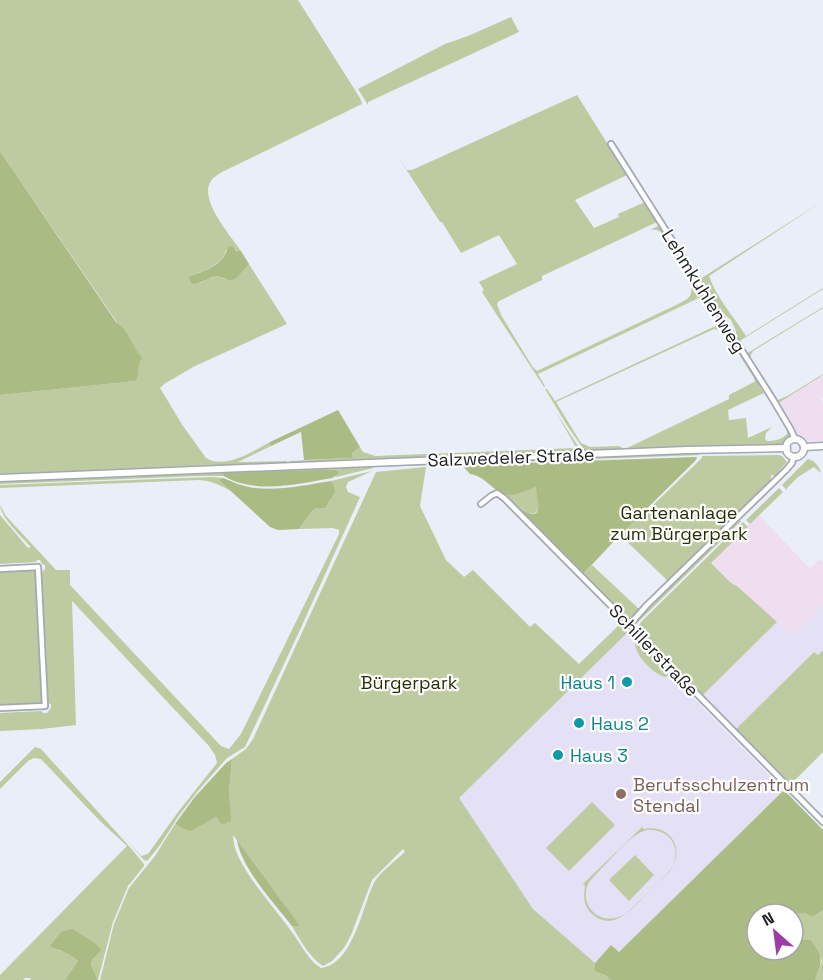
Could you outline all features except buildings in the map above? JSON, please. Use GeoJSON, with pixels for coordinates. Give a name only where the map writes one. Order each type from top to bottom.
{"type":"FeatureCollection","features":[{"type":"Feature","properties":{"kind":"main road"},"geometry":{"type":"LineString","coordinates":[[795,439],[800,441],[804,447],[800,454],[795,456],[789,454],[787,448],[789,442],[795,439]]}},
{"type":"Feature","properties":{"kind":"main road"},"geometry":{"type":"LineString","coordinates":[[804,447],[823,446]]}},
{"type":"Feature","properties":{"kind":"main road","name":"Salzwedeler Straße"},"geometry":{"type":"LineString","coordinates":[[0,478],[787,448]]}},
{"type":"Feature","properties":{"kind":"street","name":"Lehmkuhlenweg"},"geometry":{"type":"LineString","coordinates":[[611,144],[795,439]]}},
{"type":"Feature","properties":{"kind":"street"},"geometry":{"type":"LineString","coordinates":[[631,623],[786,470],[795,456]]}},
{"type":"Feature","properties":{"kind":"street","name":"Schillerstraße"},"geometry":{"type":"LineString","coordinates":[[481,504],[494,494],[504,498],[623,618],[631,623],[633,629],[823,822]]}},
{"type":"Feature","properties":{"kind":"street"},"geometry":{"type":"LineString","coordinates":[[0,569],[39,567],[45,706],[0,708]]}},
{"type":"Feature","properties":{"kind":"shaded area"},"geometry":{"type":"Polygon","coordinates":[[[823,375],[823,398],[821,400],[823,404],[823,442],[807,441],[795,432],[777,404],[823,375]]]}},
{"type":"Feature","properties":{"kind":"shaded area"},"geometry":{"type":"Polygon","coordinates":[[[759,515],[810,569],[820,559],[823,562],[823,606],[793,637],[731,583],[711,562],[759,515]]]}},
{"type":"Feature","properties":{"kind":"shaded area"},"geometry":{"type":"Polygon","coordinates":[[[823,606],[823,650],[818,655],[814,652],[736,729],[703,695],[777,622],[793,636],[823,606]]]}},
{"type":"Feature","properties":{"kind":"shaded area","name":"Berufsschulzentrum Stendal"},"geometry":{"type":"Polygon","coordinates":[[[628,632],[784,790],[619,952],[611,945],[595,963],[533,909],[458,798],[628,632]]]}},
{"type":"Feature","properties":{"kind":"green space"},"geometry":{"type":"Polygon","coordinates":[[[0,0],[298,0],[360,98],[362,104],[214,177],[208,189],[212,207],[241,251],[226,250],[216,264],[189,277],[200,283],[215,277],[231,281],[236,279],[249,264],[287,324],[195,366],[160,388],[206,458],[222,462],[231,461],[270,442],[271,446],[238,462],[287,461],[287,464],[211,467],[205,465],[199,468],[0,475],[0,395],[136,381],[138,353],[0,151],[0,0]]]}},
{"type":"Feature","properties":{"kind":"green space"},"geometry":{"type":"Polygon","coordinates":[[[511,17],[519,32],[368,102],[368,105],[358,89],[445,44],[511,17]]]}},
{"type":"Feature","properties":{"kind":"green space"},"geometry":{"type":"Polygon","coordinates":[[[577,95],[627,175],[575,200],[594,228],[645,202],[657,222],[542,276],[542,280],[499,301],[497,304],[501,315],[532,366],[537,371],[683,302],[691,295],[690,281],[664,235],[658,230],[650,230],[658,226],[662,228],[704,294],[538,374],[544,387],[482,292],[484,290],[479,282],[517,264],[499,235],[461,253],[397,155],[407,170],[412,170],[577,95]]]}},
{"type":"Feature","properties":{"kind":"green space"},"geometry":{"type":"Polygon","coordinates":[[[0,151],[142,358],[136,381],[0,395],[0,151]]]}},
{"type":"Feature","properties":{"kind":"green space"},"geometry":{"type":"Polygon","coordinates":[[[823,201],[709,276],[721,299],[746,336],[823,288],[738,342],[731,320],[717,308],[660,218],[700,279],[823,201]]]}},
{"type":"Feature","properties":{"kind":"green space"},"geometry":{"type":"Polygon","coordinates":[[[232,246],[236,251],[241,251],[249,264],[236,279],[230,281],[215,277],[192,284],[189,277],[218,263],[228,247],[232,246]]]}},
{"type":"Feature","properties":{"kind":"green space"},"geometry":{"type":"Polygon","coordinates":[[[823,307],[753,351],[750,357],[778,400],[823,374],[777,404],[746,354],[823,307]]]}},
{"type":"Feature","properties":{"kind":"green space"},"geometry":{"type":"Polygon","coordinates":[[[722,323],[764,393],[728,410],[729,420],[746,418],[748,438],[772,427],[766,433],[767,441],[782,438],[789,429],[791,435],[785,443],[767,446],[585,451],[545,389],[555,401],[722,323]],[[714,329],[556,402],[581,443],[590,447],[619,446],[625,449],[729,399],[729,395],[755,381],[722,331],[714,329]]]}},
{"type":"Feature","properties":{"kind":"green space"},"geometry":{"type":"Polygon","coordinates":[[[338,410],[360,447],[352,453],[352,458],[304,460],[301,432],[270,445],[270,442],[338,410]]]}},
{"type":"Feature","properties":{"kind":"green space"},"geometry":{"type":"Polygon","coordinates":[[[555,411],[580,449],[578,452],[289,464],[289,461],[352,458],[352,453],[360,447],[363,452],[375,456],[576,448],[555,411]]]}},
{"type":"Feature","properties":{"kind":"green space"},"geometry":{"type":"Polygon","coordinates":[[[699,453],[699,455],[378,467],[380,465],[699,453]]]}},
{"type":"Feature","properties":{"kind":"green space","name":"Gartenanlage zum Bürgerpark"},"geometry":{"type":"Polygon","coordinates":[[[778,455],[787,462],[775,476],[771,475],[771,481],[668,581],[620,535],[702,456],[778,455]]]}},
{"type":"Feature","properties":{"kind":"green space"},"geometry":{"type":"Polygon","coordinates":[[[697,457],[583,574],[521,512],[531,514],[537,511],[536,487],[507,495],[496,490],[482,478],[470,474],[462,465],[697,457]]]}},
{"type":"Feature","properties":{"kind":"green space"},"geometry":{"type":"Polygon","coordinates":[[[808,459],[816,464],[821,473],[814,467],[798,477],[787,490],[782,485],[808,459]]]}},
{"type":"Feature","properties":{"kind":"green space"},"geometry":{"type":"Polygon","coordinates":[[[372,465],[373,468],[332,478],[337,476],[222,475],[224,476],[0,484],[0,480],[372,465]]]}},
{"type":"Feature","properties":{"kind":"green space","name":"Bürgerpark"},"geometry":{"type":"Polygon","coordinates":[[[426,467],[420,506],[446,560],[464,577],[473,570],[530,627],[535,623],[579,664],[619,625],[628,632],[459,798],[533,909],[595,963],[594,971],[611,980],[100,980],[114,924],[129,888],[155,856],[175,824],[184,829],[216,817],[220,823],[230,821],[229,792],[232,759],[246,749],[253,739],[376,472],[426,467]],[[233,835],[234,846],[251,878],[309,957],[321,968],[332,965],[348,947],[375,881],[405,852],[403,849],[372,880],[351,935],[344,948],[332,961],[323,966],[314,958],[292,926],[299,925],[233,835]]]}},
{"type":"Feature","properties":{"kind":"green space"},"geometry":{"type":"Polygon","coordinates":[[[336,470],[339,473],[332,478],[276,486],[248,485],[222,475],[224,473],[336,470]]]}},
{"type":"Feature","properties":{"kind":"green space"},"geometry":{"type":"Polygon","coordinates":[[[372,471],[348,482],[346,487],[348,492],[360,497],[245,747],[227,758],[197,792],[148,860],[143,859],[122,835],[141,856],[148,854],[217,763],[215,755],[72,601],[76,725],[0,731],[0,713],[42,711],[47,713],[51,704],[47,703],[46,699],[41,573],[45,565],[40,560],[0,564],[0,515],[28,548],[31,547],[8,521],[0,505],[6,516],[56,570],[70,570],[70,585],[221,746],[229,749],[241,734],[339,534],[339,530],[333,528],[299,529],[312,511],[329,499],[333,484],[331,481],[372,471]]]}},
{"type":"Feature","properties":{"kind":"green space"},"geometry":{"type":"Polygon","coordinates":[[[223,478],[220,481],[232,492],[208,481],[199,480],[0,488],[0,485],[223,478]]]}},
{"type":"Feature","properties":{"kind":"green space"},"geometry":{"type":"Polygon","coordinates":[[[223,478],[247,487],[264,489],[331,481],[335,491],[325,508],[316,508],[312,511],[299,529],[278,530],[270,527],[220,481],[223,478]]]}},
{"type":"Feature","properties":{"kind":"green space"},"geometry":{"type":"Polygon","coordinates":[[[536,487],[538,507],[535,513],[521,512],[503,494],[515,495],[536,487]]]}},
{"type":"Feature","properties":{"kind":"green space"},"geometry":{"type":"Polygon","coordinates":[[[779,488],[783,492],[750,524],[746,520],[779,488]]]}},
{"type":"Feature","properties":{"kind":"green space"},"geometry":{"type":"Polygon","coordinates":[[[739,520],[741,521],[635,625],[637,619],[739,520]]]}},
{"type":"Feature","properties":{"kind":"green space"},"geometry":{"type":"Polygon","coordinates":[[[743,522],[748,527],[711,563],[777,622],[703,695],[641,633],[639,626],[743,522]]]}},
{"type":"Feature","properties":{"kind":"green space"},"geometry":{"type":"Polygon","coordinates":[[[592,565],[639,609],[631,617],[624,616],[583,574],[592,565]]]}},
{"type":"Feature","properties":{"kind":"green space"},"geometry":{"type":"Polygon","coordinates":[[[33,569],[37,574],[42,701],[40,704],[0,706],[0,571],[33,569]]]}},
{"type":"Feature","properties":{"kind":"green space"},"geometry":{"type":"Polygon","coordinates":[[[636,638],[669,670],[666,677],[655,672],[639,656],[635,643],[636,638]]]}},
{"type":"Feature","properties":{"kind":"green space"},"geometry":{"type":"Polygon","coordinates":[[[823,650],[823,752],[791,784],[823,818],[736,729],[814,652],[818,655],[823,650]]]}},
{"type":"Feature","properties":{"kind":"green space"},"geometry":{"type":"Polygon","coordinates":[[[35,747],[41,749],[144,864],[128,886],[113,922],[98,980],[91,965],[92,960],[100,952],[94,942],[89,939],[57,950],[70,953],[78,961],[65,980],[25,978],[23,980],[0,980],[0,975],[127,846],[41,759],[34,758],[28,761],[0,789],[0,782],[35,747]]]}},
{"type":"Feature","properties":{"kind":"green space"},"geometry":{"type":"Polygon","coordinates":[[[232,759],[229,792],[231,821],[220,823],[216,817],[190,831],[175,824],[194,798],[232,759]]]}},
{"type":"Feature","properties":{"kind":"green space"},"geometry":{"type":"Polygon","coordinates":[[[784,790],[823,830],[823,910],[813,917],[805,913],[805,902],[745,902],[745,962],[805,962],[805,940],[811,940],[820,959],[815,980],[611,980],[594,971],[595,963],[611,945],[619,952],[784,790]]]}},
{"type":"Feature","properties":{"kind":"green space"},"geometry":{"type":"Polygon","coordinates":[[[592,802],[615,825],[569,871],[546,848],[592,802]]]}},
{"type":"Feature","properties":{"kind":"green space"},"geometry":{"type":"Polygon","coordinates":[[[642,827],[662,830],[673,840],[676,852],[671,840],[662,832],[646,830],[640,833],[628,841],[589,882],[586,900],[592,911],[608,919],[624,915],[613,920],[606,921],[598,918],[585,904],[585,886],[583,884],[642,827]]]}},
{"type":"Feature","properties":{"kind":"green space"},"geometry":{"type":"Polygon","coordinates":[[[237,840],[300,926],[292,926],[260,885],[245,862],[237,840]]]}},
{"type":"Feature","properties":{"kind":"green space"},"geometry":{"type":"Polygon","coordinates":[[[635,855],[654,875],[629,901],[609,880],[635,855]]]}},
{"type":"Feature","properties":{"kind":"green space"},"geometry":{"type":"Polygon","coordinates":[[[823,910],[823,980],[815,980],[822,961],[811,940],[805,940],[805,913],[813,917],[823,910]]]}},
{"type":"Feature","properties":{"kind":"green space"},"geometry":{"type":"Polygon","coordinates":[[[72,929],[101,949],[92,960],[91,965],[98,980],[65,980],[78,961],[68,953],[50,946],[61,932],[72,929]]]}},
{"type":"Feature","properties":{"kind":"place","name":"Haus 1"},"geometry":{"type":"Point","coordinates":[627,682]}},
{"type":"Feature","properties":{"kind":"place","name":"Haus 2"},"geometry":{"type":"Point","coordinates":[579,723]}},
{"type":"Feature","properties":{"kind":"place","name":"Haus 3"},"geometry":{"type":"Point","coordinates":[558,755]}},
{"type":"Feature","properties":{"kind":"place","name":"Berufsschulzentrum Stendal"},"geometry":{"type":"Point","coordinates":[621,794]}}]}
